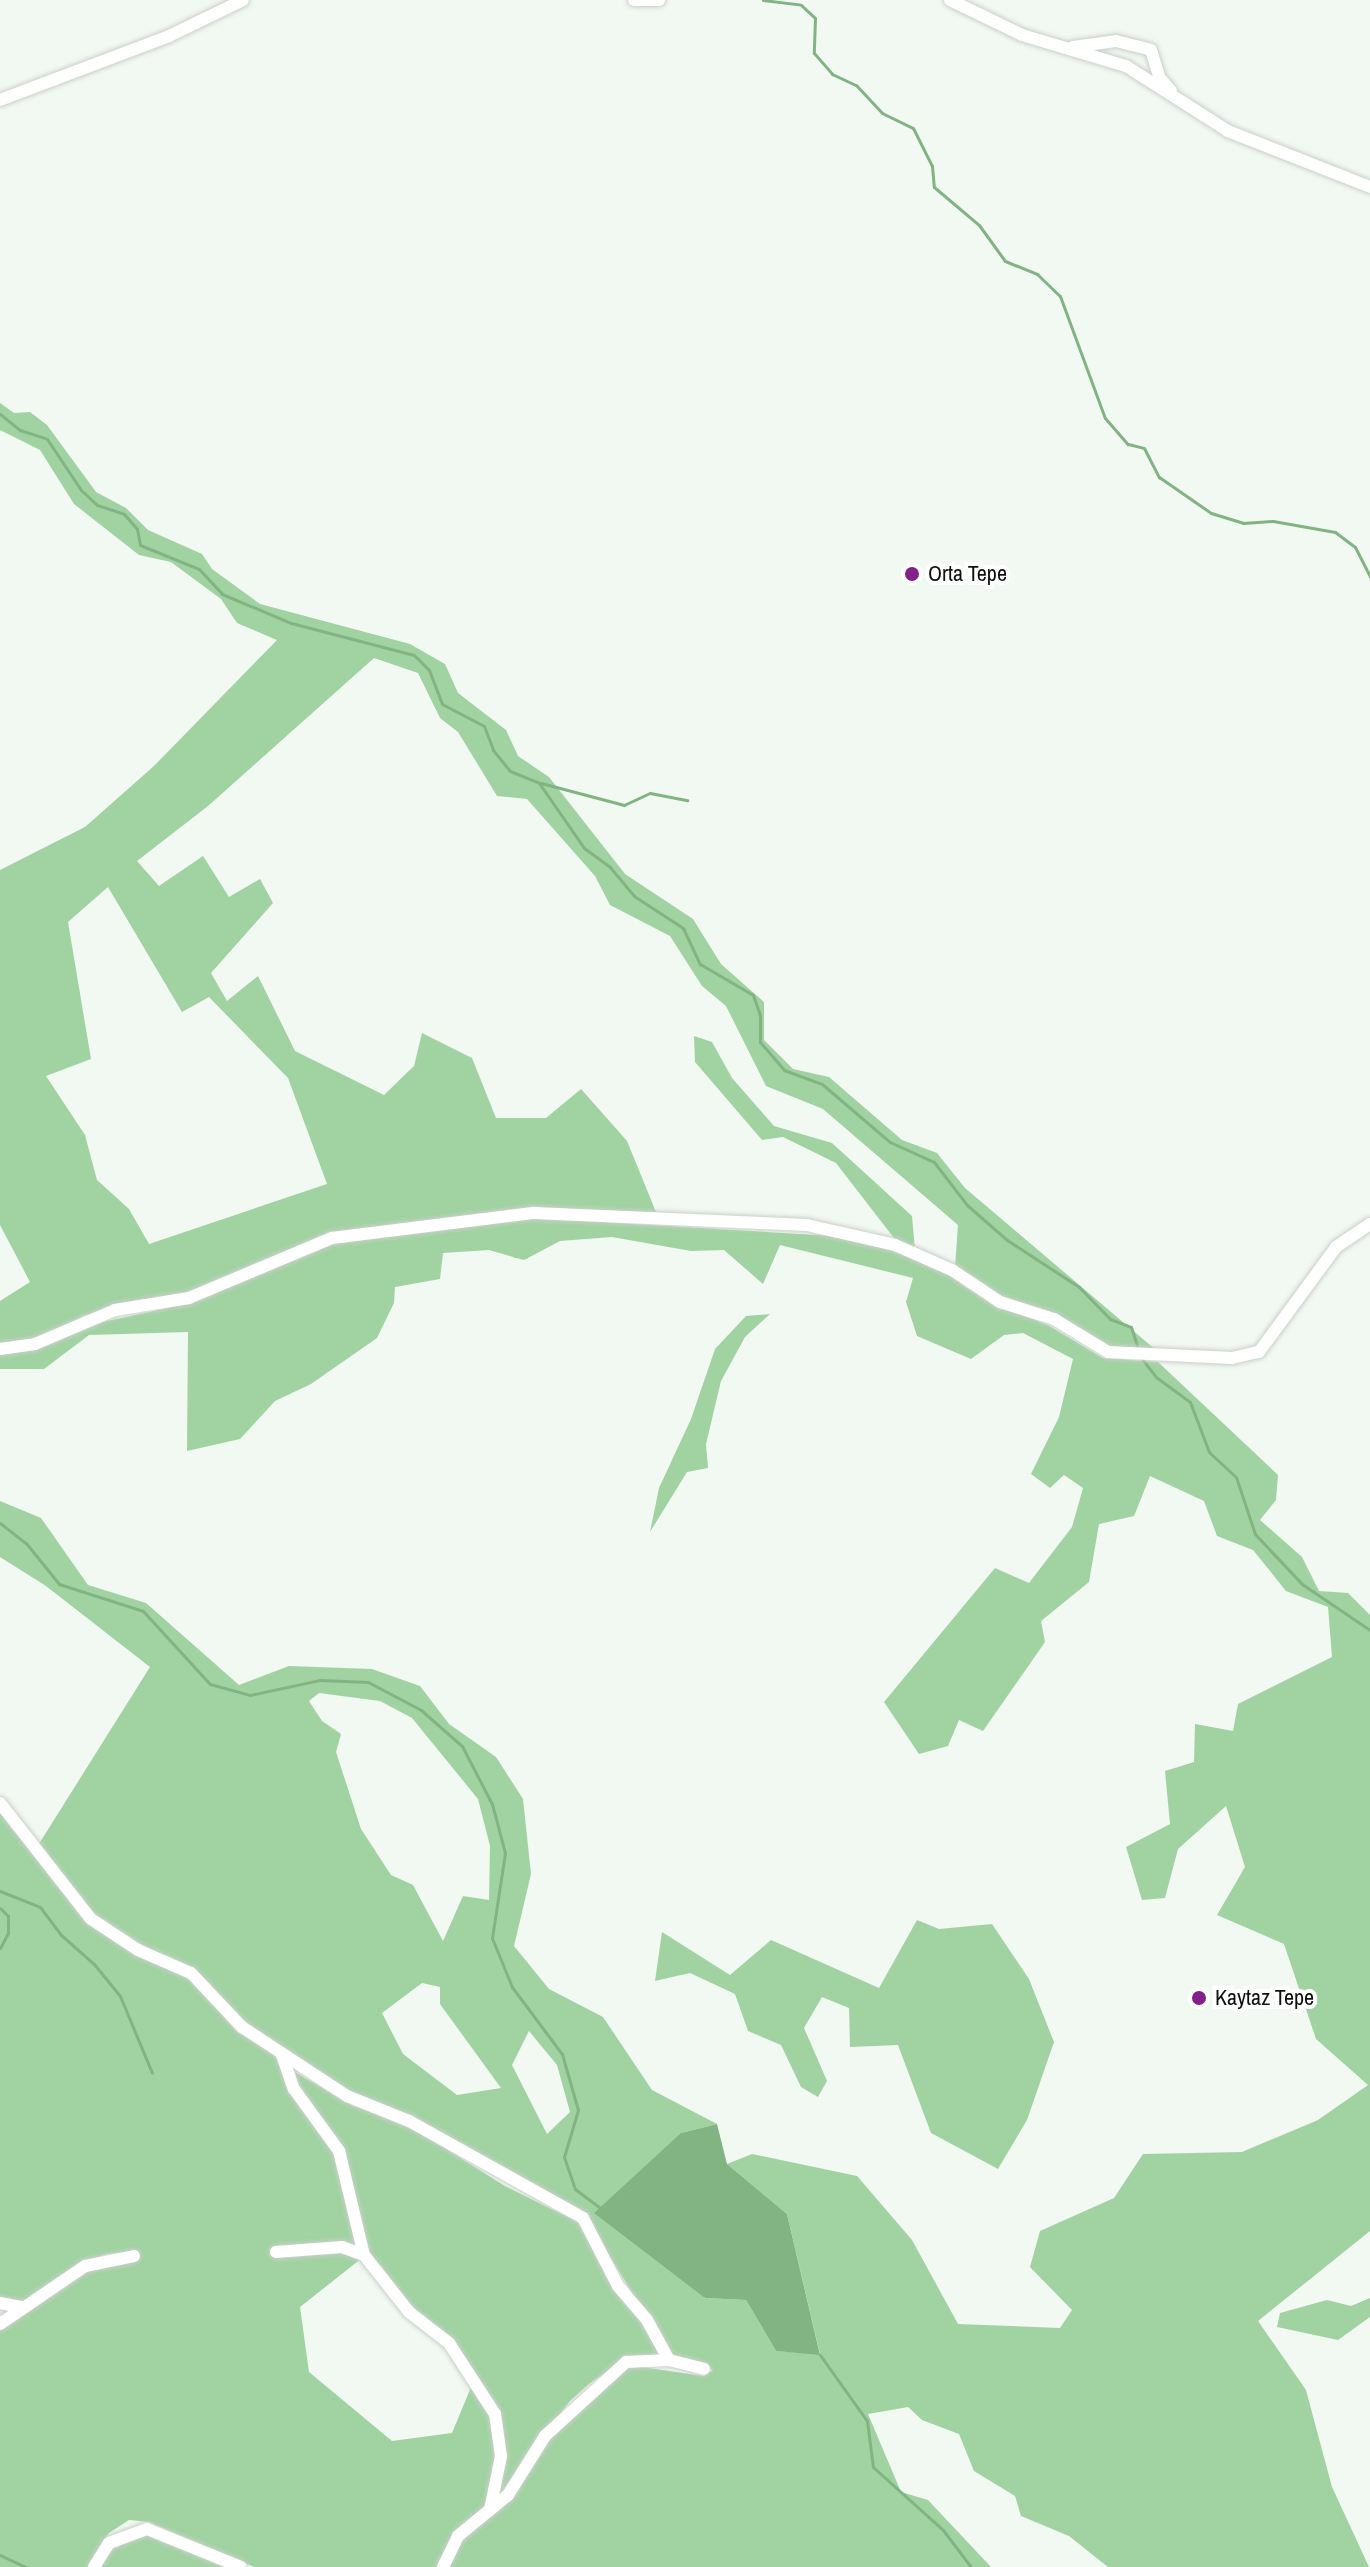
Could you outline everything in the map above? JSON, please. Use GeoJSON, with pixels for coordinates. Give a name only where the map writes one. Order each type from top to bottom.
{"type":"FeatureCollection","features":[{"type":"Feature","properties":{"kind":"street"},"geometry":{"type":"LineString","coordinates":[[198,21],[217,0]]}},
{"type":"Feature","properties":{"kind":"street"},"geometry":{"type":"LineString","coordinates":[[0,100],[243,0]]}},
{"type":"Feature","properties":{"kind":"street"},"geometry":{"type":"LineString","coordinates":[[634,0],[659,0]]}},
{"type":"Feature","properties":{"kind":"street"},"geometry":{"type":"LineString","coordinates":[[950,0],[1022,35],[1126,66],[1228,131],[1370,187]]}},
{"type":"Feature","properties":{"kind":"street"},"geometry":{"type":"LineString","coordinates":[[1070,47],[1116,41],[1151,50],[1159,77],[1182,103]]}},
{"type":"Feature","properties":{"kind":"street"},"geometry":{"type":"LineString","coordinates":[[0,1349],[35,1344],[115,1310],[189,1298],[332,1238],[548,1213],[807,1225],[895,1245],[952,1270],[1000,1302],[1054,1319],[1108,1352],[1232,1358],[1259,1352],[1336,1247],[1370,1224]]}},
{"type":"Feature","properties":{"kind":"street"},"geometry":{"type":"LineString","coordinates":[[0,1803],[91,1919],[138,1950],[191,1973],[242,2027],[347,2096],[409,2121],[583,2218],[618,2286],[647,2320],[669,2360]]}},
{"type":"Feature","properties":{"kind":"street"},"geometry":{"type":"LineString","coordinates":[[282,2055],[294,2089],[339,2151],[364,2255],[409,2312],[449,2343],[495,2414],[501,2456],[490,2510]]}},
{"type":"Feature","properties":{"kind":"street"},"geometry":{"type":"LineString","coordinates":[[276,2252],[342,2247],[364,2255]]}},
{"type":"Feature","properties":{"kind":"street"},"geometry":{"type":"LineString","coordinates":[[0,2324],[85,2266],[134,2256]]}},
{"type":"Feature","properties":{"kind":"street"},"geometry":{"type":"LineString","coordinates":[[0,2303],[21,2307]]}},
{"type":"Feature","properties":{"kind":"street"},"geometry":{"type":"LineString","coordinates":[[443,2567],[458,2536],[508,2495],[545,2436],[626,2362],[669,2360],[704,2369]]}},
{"type":"Feature","properties":{"kind":"street"},"geometry":{"type":"LineString","coordinates":[[94,2567],[109,2543],[147,2529],[241,2567]]}},
{"type":"Feature","properties":{"kind":"shaded area"},"geometry":{"type":"Polygon","coordinates":[[[0,403],[14,413],[30,412],[47,425],[96,492],[126,508],[148,530],[202,554],[212,569],[260,604],[410,644],[445,664],[458,693],[506,730],[518,756],[549,777],[625,874],[693,919],[721,964],[764,1002],[764,1040],[793,1069],[829,1077],[902,1140],[937,1153],[965,1188],[1157,1351],[1109,1348],[1002,1298],[955,1267],[958,1225],[823,1109],[766,1086],[726,1006],[702,986],[670,936],[610,905],[595,876],[527,799],[497,796],[458,732],[440,718],[418,673],[374,658],[208,806],[137,861],[159,886],[203,856],[229,897],[260,879],[273,903],[211,973],[227,1001],[258,976],[295,1051],[384,1095],[414,1066],[422,1033],[472,1058],[496,1118],[546,1118],[581,1089],[627,1141],[656,1212],[532,1208],[330,1234],[190,1294],[85,1315],[34,1341],[0,1346],[0,1301],[30,1282],[0,1225],[0,870],[85,827],[154,766],[277,640],[237,623],[221,599],[171,562],[139,555],[74,504],[40,450],[0,430],[0,403]],[[108,887],[68,922],[91,1059],[46,1076],[85,1135],[97,1180],[129,1209],[149,1244],[327,1184],[288,1078],[209,997],[182,1012],[108,887]]]}},
{"type":"Feature","properties":{"kind":"shaded area"},"geometry":{"type":"Polygon","coordinates":[[[694,1036],[712,1042],[732,1078],[774,1126],[832,1143],[912,1216],[915,1250],[897,1242],[836,1163],[783,1137],[762,1140],[695,1062],[694,1036]]]}},
{"type":"Feature","properties":{"kind":"shaded area"},"geometry":{"type":"Polygon","coordinates":[[[533,1218],[834,1236],[897,1252],[949,1275],[996,1305],[1048,1325],[1103,1358],[1158,1362],[1278,1475],[1276,1500],[1260,1520],[1302,1557],[1319,1591],[1348,1593],[1370,1615],[1370,2231],[1258,2321],[1306,2390],[1332,2487],[1369,2567],[1108,2567],[1069,2536],[1021,2516],[1015,2496],[974,2471],[959,2434],[922,2420],[908,2407],[868,2414],[901,2492],[928,2500],[991,2567],[449,2567],[462,2539],[575,2408],[628,2365],[704,2376],[713,2370],[672,2357],[584,2215],[348,2093],[244,2024],[192,1969],[138,1945],[94,1916],[37,1847],[150,1667],[46,1586],[0,1557],[0,1501],[41,1518],[88,1585],[146,1603],[239,1685],[289,1666],[372,1669],[420,1686],[449,1724],[496,1757],[523,1799],[531,1874],[514,1946],[549,1989],[603,2017],[652,2090],[717,2124],[681,2133],[704,2298],[746,2300],[776,2351],[820,2354],[787,2214],[727,2164],[752,2154],[857,2176],[912,2240],[958,2324],[1060,2328],[1072,2310],[1030,2267],[1040,2231],[1114,2198],[1143,2154],[1242,2152],[1318,2120],[1368,2085],[1316,2039],[1284,1944],[1217,1915],[1245,1867],[1226,1806],[1178,1849],[1165,1898],[1142,1900],[1126,1847],[1170,1824],[1165,1771],[1194,1762],[1195,1724],[1233,1731],[1238,1704],[1332,1657],[1328,1607],[1286,1591],[1253,1550],[1217,1536],[1204,1501],[1150,1476],[1134,1516],[1099,1524],[1089,1582],[1041,1621],[1045,1642],[983,1731],[959,1720],[948,1746],[919,1754],[884,1702],[995,1568],[1029,1583],[1072,1527],[1083,1488],[1064,1475],[1050,1488],[1031,1474],[1059,1417],[1073,1359],[1023,1333],[1004,1335],[971,1359],[917,1336],[906,1302],[913,1278],[780,1245],[763,1284],[724,1250],[691,1251],[612,1237],[560,1241],[524,1260],[489,1250],[443,1253],[440,1279],[395,1287],[394,1303],[377,1338],[311,1384],[275,1401],[240,1439],[187,1451],[188,1332],[89,1335],[44,1369],[0,1369],[0,1355],[36,1350],[93,1324],[191,1303],[331,1244],[533,1218]],[[319,1693],[309,1701],[322,1721],[341,1734],[336,1752],[361,1829],[391,1875],[413,1885],[443,1941],[463,1896],[489,1900],[490,1846],[478,1799],[412,1718],[380,1701],[319,1693]],[[422,1983],[382,2013],[403,2054],[457,2095],[501,2088],[440,2004],[440,1987],[422,1983]],[[529,2031],[512,2065],[547,2134],[570,2112],[557,2065],[529,2031]]]}},
{"type":"Feature","properties":{"kind":"shaded area"},"geometry":{"type":"Polygon","coordinates":[[[770,1314],[745,1337],[721,1381],[706,1444],[708,1468],[687,1472],[650,1532],[659,1488],[691,1419],[715,1349],[746,1316],[770,1314]]]}},
{"type":"Feature","properties":{"kind":"shaded area"},"geometry":{"type":"Polygon","coordinates":[[[0,1810],[87,1923],[188,1977],[237,2032],[275,2054],[289,2091],[335,2153],[360,2250],[341,2250],[362,2258],[300,2307],[309,2372],[392,2441],[452,2433],[474,2380],[493,2415],[497,2454],[487,2508],[439,2567],[254,2567],[149,2522],[129,2520],[109,2533],[88,2567],[0,2567],[0,2329],[87,2269],[135,2252],[106,2254],[82,2264],[21,2303],[0,2299],[0,1810]]]}},
{"type":"Feature","properties":{"kind":"shaded area"},"geometry":{"type":"Polygon","coordinates":[[[917,1920],[939,1929],[992,1924],[1029,1979],[1054,2042],[1027,2120],[998,2169],[931,2133],[898,2045],[850,2047],[849,2008],[822,1997],[804,2028],[827,2081],[818,2097],[801,2087],[781,2045],[748,2031],[735,1994],[690,1973],[655,1981],[662,1932],[730,1975],[771,1940],[879,1988],[917,1920]]]}},
{"type":"Feature","properties":{"kind":"shaded area"},"geometry":{"type":"Polygon","coordinates":[[[295,2072],[353,2106],[411,2127],[505,2186],[582,2224],[664,2358],[626,2358],[589,2384],[570,2401],[493,2503],[499,2411],[455,2341],[409,2307],[368,2253],[345,2149],[299,2087],[295,2072]]]}},
{"type":"Feature","properties":{"kind":"shaded area"},"geometry":{"type":"Polygon","coordinates":[[[717,2124],[727,2164],[787,2214],[820,2355],[776,2351],[746,2300],[705,2298],[594,2213],[681,2133],[717,2124]]]}},
{"type":"Feature","properties":{"kind":"shaded area"},"geometry":{"type":"Polygon","coordinates":[[[1370,2298],[1370,2317],[1338,2340],[1277,2327],[1280,2313],[1327,2300],[1351,2306],[1370,2298]]]}},
{"type":"Feature","properties":{"kind":"shaded area"},"geometry":{"type":"Polygon","coordinates":[[[148,2534],[225,2567],[100,2567],[112,2549],[148,2534]]]}},
{"type":"Feature","properties":{"kind":"waterway"},"geometry":{"type":"LineString","coordinates":[[763,0],[801,5],[815,18],[814,53],[832,74],[856,85],[882,113],[913,128],[932,166],[934,187],[979,225],[1005,261],[1037,274],[1060,296],[1105,418],[1128,444],[1144,448],[1159,477],[1211,513],[1243,523],[1273,521],[1335,532],[1355,547],[1370,577]]}},
{"type":"Feature","properties":{"kind":"waterway"},"geometry":{"type":"LineString","coordinates":[[0,414],[20,430],[47,439],[81,490],[97,505],[124,514],[137,529],[140,545],[199,569],[222,594],[291,623],[414,655],[429,670],[442,704],[484,726],[493,750],[510,771],[539,783],[584,848],[609,866],[634,896],[683,928],[700,964],[753,995],[760,1015],[760,1042],[784,1070],[822,1084],[890,1142],[934,1162],[967,1205],[1007,1240],[1079,1287],[1110,1319],[1131,1327],[1138,1348]]}},
{"type":"Feature","properties":{"kind":"waterway"},"geometry":{"type":"LineString","coordinates":[[541,783],[624,805],[650,793],[687,800]]}},
{"type":"Feature","properties":{"kind":"waterway"},"geometry":{"type":"LineString","coordinates":[[1142,1359],[1156,1377],[1190,1402],[1209,1452],[1236,1477],[1255,1534],[1302,1584],[1370,1630]]}},
{"type":"Feature","properties":{"kind":"waterway"},"geometry":{"type":"LineString","coordinates":[[0,1523],[26,1543],[59,1584],[143,1611],[210,1684],[250,1695],[320,1680],[368,1682],[421,1710],[462,1746],[492,1804],[505,1853],[492,1938],[512,1987],[562,2054],[578,2110],[564,2157],[575,2189],[600,2208]]}},
{"type":"Feature","properties":{"kind":"waterway"},"geometry":{"type":"LineString","coordinates":[[0,1891],[40,1907],[60,1934],[94,1964],[120,1996],[152,2073]]}},
{"type":"Feature","properties":{"kind":"waterway"},"geometry":{"type":"LineString","coordinates":[[0,1908],[8,1916],[8,1933],[0,1948]]}},
{"type":"Feature","properties":{"kind":"waterway"},"geometry":{"type":"LineString","coordinates":[[820,2355],[867,2421],[873,2467],[943,2530],[971,2567]]}},
{"type":"Feature","properties":{"kind":"waterway"},"geometry":{"type":"LineString","coordinates":[[0,2555],[26,2567]]}},
{"type":"Feature","properties":{"kind":"place","name":"Orta Tepe"},"geometry":{"type":"Point","coordinates":[912,574]}},
{"type":"Feature","properties":{"kind":"place","name":"Kaytaz Tepe"},"geometry":{"type":"Point","coordinates":[1199,1998]}}]}
